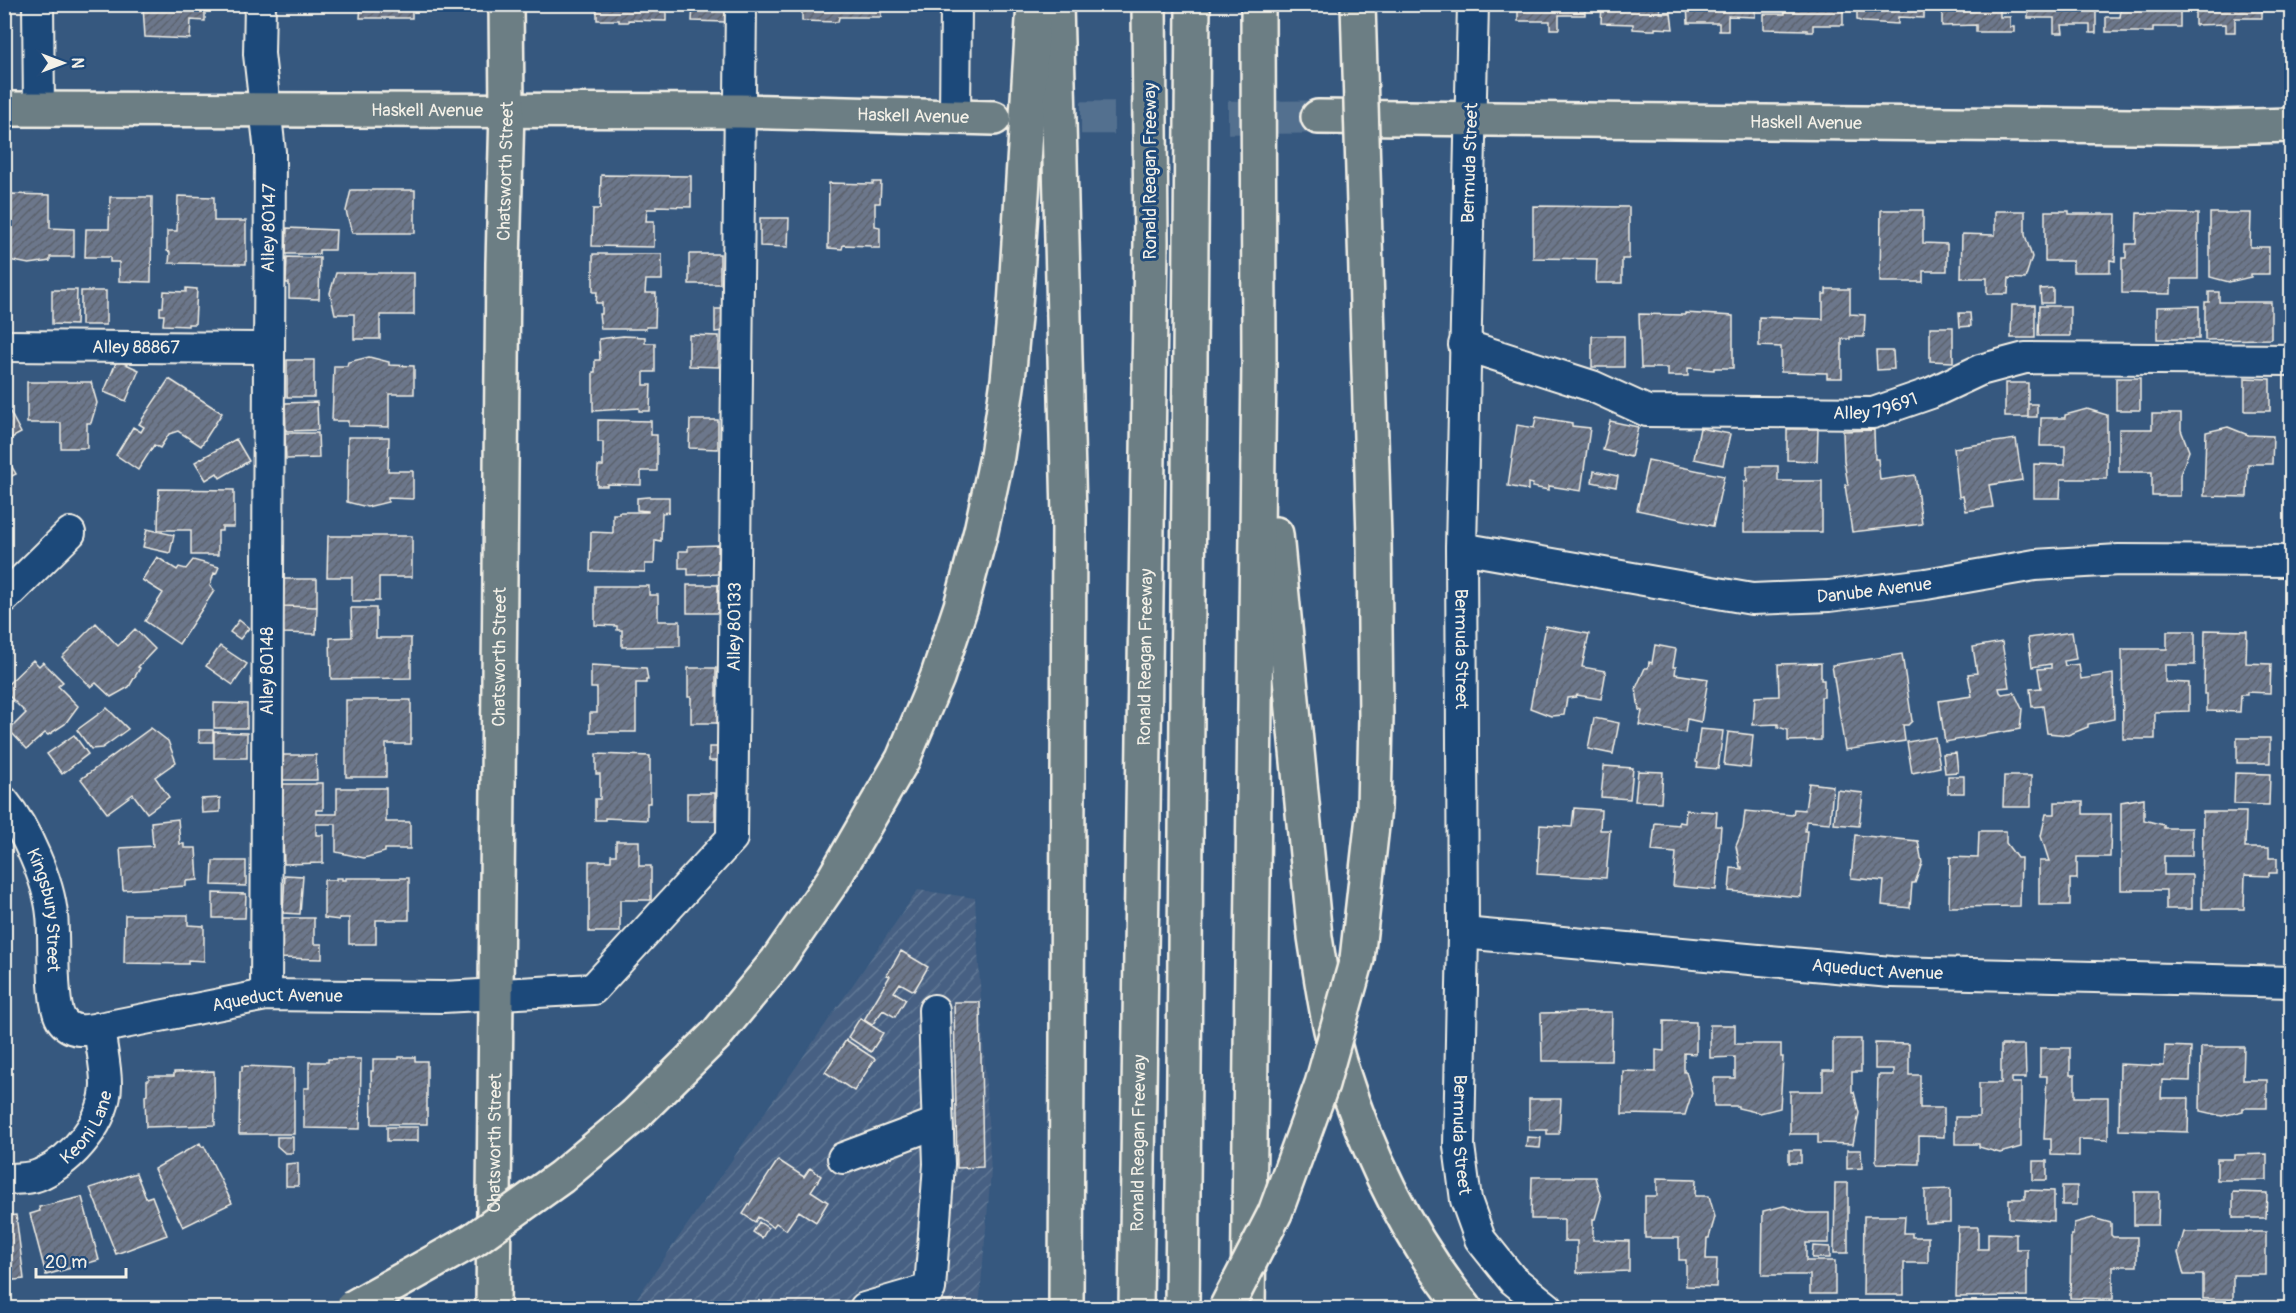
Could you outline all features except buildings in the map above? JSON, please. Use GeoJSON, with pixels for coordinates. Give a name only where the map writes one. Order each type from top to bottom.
{"type":"FeatureCollection","features":[{"type":"Feature","properties":{"kind":"main road","name":"Chatsworth Street"},"geometry":{"type":"LineString","coordinates":[[493,1308],[503,263],[507,110],[506,4]]}},
{"type":"Feature","properties":{"kind":"main road"},"geometry":{"type":"LineString","coordinates":[[352,1308],[473,1240],[561,1177],[635,1114],[716,1035],[777,961],[833,880],[903,759],[937,678],[961,606],[981,531],[997,456],[1015,306],[1034,4]]}},
{"type":"Feature","properties":{"kind":"main road"},"geometry":{"type":"LineString","coordinates":[[1056,4],[1069,515],[1066,1308]]}},
{"type":"Feature","properties":{"kind":"main road","name":"Ronald Reagan Freeway"},"geometry":{"type":"LineString","coordinates":[[1136,1308],[1151,242],[1149,4]]}},
{"type":"Feature","properties":{"kind":"main road"},"geometry":{"type":"LineString","coordinates":[[1182,1308],[1193,4]]}},
{"type":"Feature","properties":{"kind":"main road"},"geometry":{"type":"LineString","coordinates":[[1248,1308],[1259,363],[1258,4]]}},
{"type":"Feature","properties":{"kind":"main road"},"geometry":{"type":"LineString","coordinates":[[1226,1308],[1275,1214],[1322,1084],[1356,959],[1374,808],[1376,717],[1374,538],[1358,4]]}},
{"type":"Feature","properties":{"kind":"main road","name":"Haskell Avenue"},"geometry":{"type":"LineString","coordinates":[[4,109],[740,111],[955,115],[994,118]]}},
{"type":"Feature","properties":{"kind":"main road","name":"Haskell Avenue"},"geometry":{"type":"LineString","coordinates":[[1318,117],[2217,127],[2292,125]]}},
{"type":"Feature","properties":{"kind":"main road"},"geometry":{"type":"LineString","coordinates":[[1259,363],[1315,937],[1325,999],[1342,1070],[1365,1134],[1392,1197],[1419,1244],[1465,1308]]}},
{"type":"Feature","properties":{"kind":"street"},"geometry":{"type":"LineString","coordinates":[[38,4],[39,109]]}},
{"type":"Feature","properties":{"kind":"street","name":"Alley 80147"},"geometry":{"type":"LineString","coordinates":[[260,4],[259,54],[270,152],[268,348]]}},
{"type":"Feature","properties":{"kind":"street","name":"Alley 80133"},"geometry":{"type":"LineString","coordinates":[[496,995],[593,989],[732,838],[741,4]]}},
{"type":"Feature","properties":{"kind":"street"},"geometry":{"type":"LineString","coordinates":[[955,115],[956,4]]}},
{"type":"Feature","properties":{"kind":"street","name":"Bermuda Street"},"geometry":{"type":"LineString","coordinates":[[1473,4],[1461,548],[1463,933],[1459,1146],[1466,1200],[1480,1239],[1512,1279],[1548,1308]]}},
{"type":"Feature","properties":{"kind":"street","name":"Alley 79691"},"geometry":{"type":"LineString","coordinates":[[1464,345],[1592,386],[1647,411],[1874,413],[1931,393],[1980,370],[2025,358],[2292,360]]}},
{"type":"Feature","properties":{"kind":"street","name":"Alley 88867"},"geometry":{"type":"LineString","coordinates":[[4,346],[268,348]]}},
{"type":"Feature","properties":{"kind":"street","name":"Alley 80148"},"geometry":{"type":"LineString","coordinates":[[266,995],[268,348]]}},
{"type":"Feature","properties":{"kind":"street"},"geometry":{"type":"LineString","coordinates":[[4,598],[70,533]]}},
{"type":"Feature","properties":{"kind":"street","name":"Danube Avenue"},"geometry":{"type":"LineString","coordinates":[[1461,548],[1752,599],[1829,596],[1926,584],[2036,565],[2119,560],[2292,561]]}},
{"type":"Feature","properties":{"kind":"street","name":"Kingsbury Street"},"geometry":{"type":"LineString","coordinates":[[6,803],[29,842],[41,873],[52,913],[56,1002],[58,1013],[64,1023]]}},
{"type":"Feature","properties":{"kind":"street","name":"Aqueduct Avenue"},"geometry":{"type":"LineString","coordinates":[[1463,933],[1891,972],[2292,982]]}},
{"type":"Feature","properties":{"kind":"street","name":"Aqueduct Avenue"},"geometry":{"type":"LineString","coordinates":[[64,1023],[81,1030],[99,1028],[266,995],[434,997],[496,995]]}},
{"type":"Feature","properties":{"kind":"street"},"geometry":{"type":"LineString","coordinates":[[865,1308],[929,1299],[939,1164],[934,1010]]}},
{"type":"Feature","properties":{"kind":"street","name":"Keoni Lane"},"geometry":{"type":"LineString","coordinates":[[4,1179],[39,1175],[64,1161],[88,1133],[103,1108],[106,1084],[99,1028]]}},
{"type":"Feature","properties":{"kind":"street"},"geometry":{"type":"LineString","coordinates":[[843,1158],[937,1123]]}},
{"type":"Feature","properties":{"kind":"shaded area"},"geometry":{"type":"Polygon","coordinates":[[[918,890],[975,898],[991,1172],[979,1308],[630,1308],[918,890]]]}},
{"type":"Feature","properties":{"kind":"tunnel"},"geometry":{"type":"LineString","coordinates":[[1032,118],[1318,117]]}}]}
